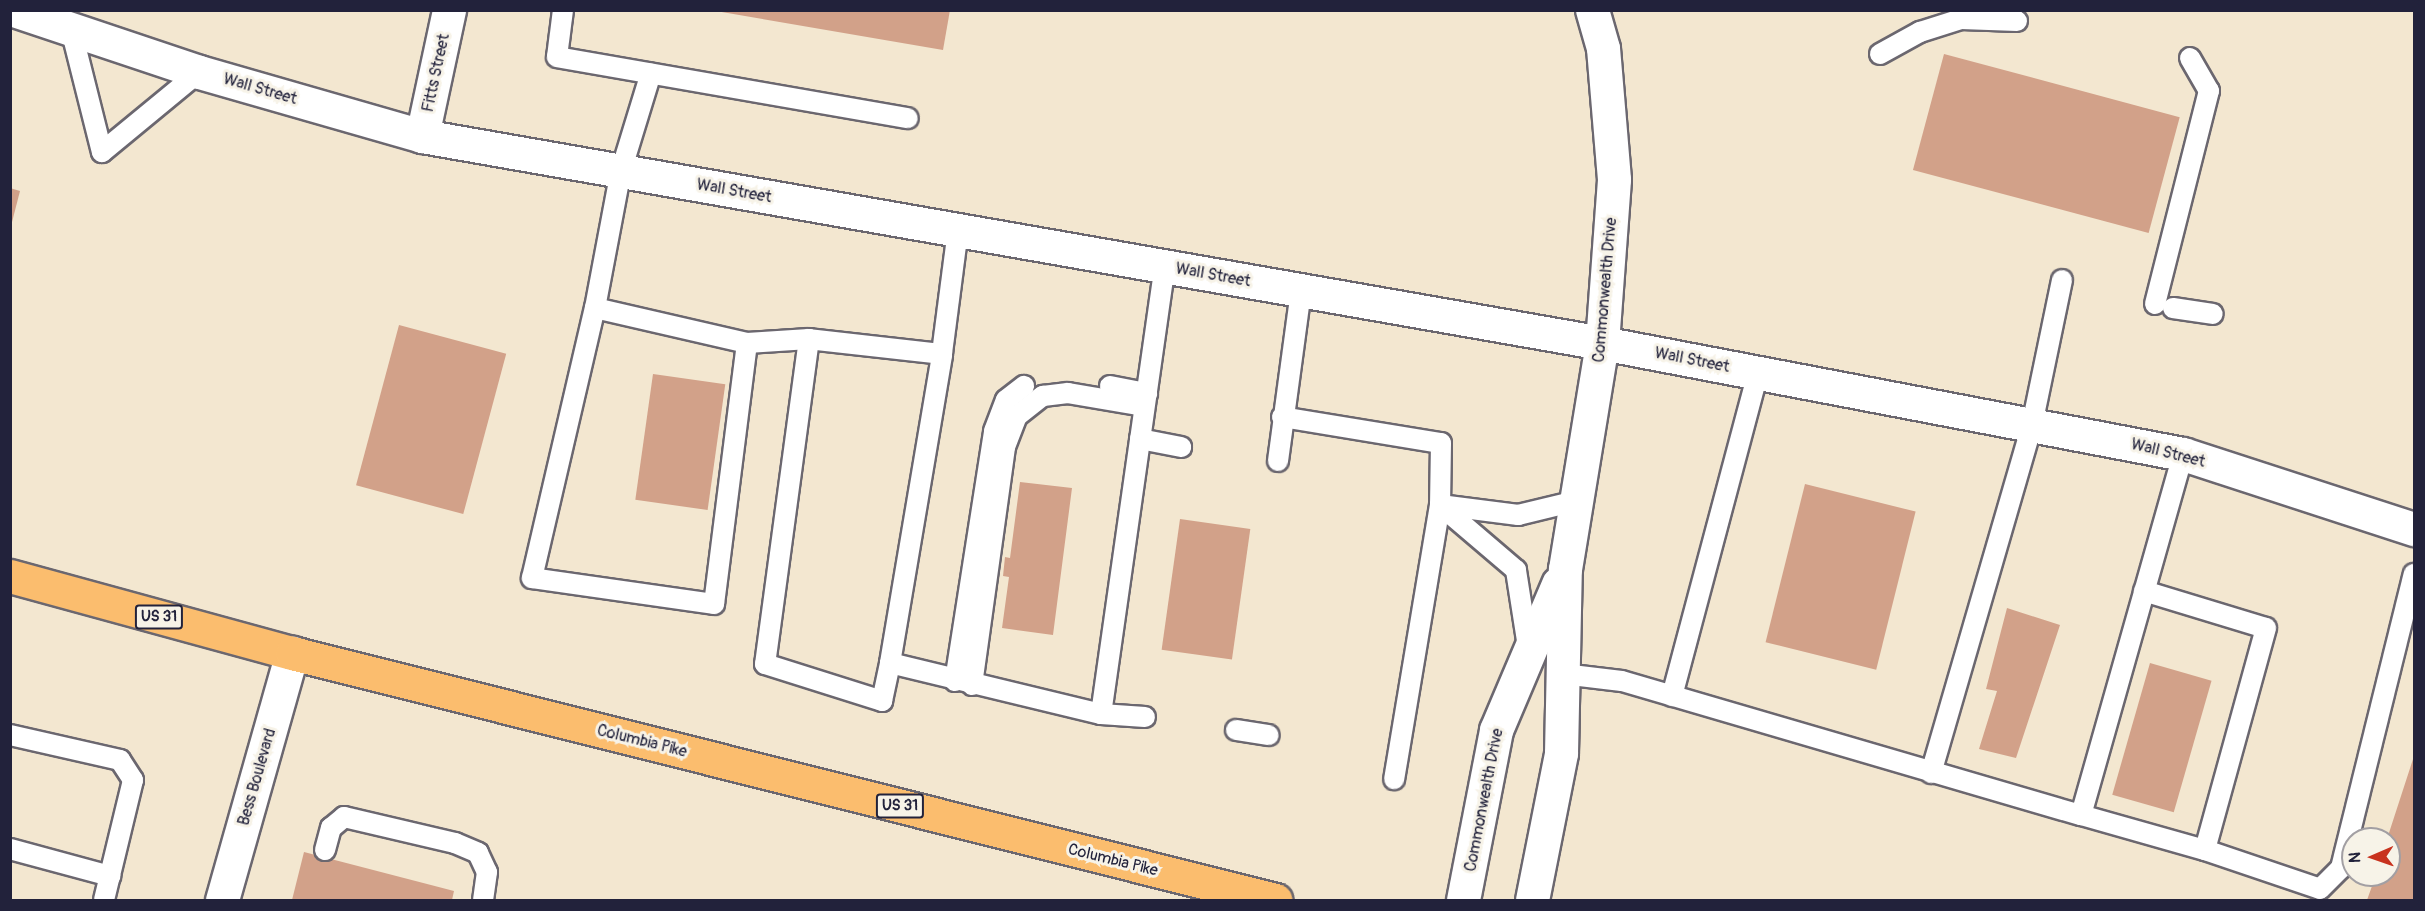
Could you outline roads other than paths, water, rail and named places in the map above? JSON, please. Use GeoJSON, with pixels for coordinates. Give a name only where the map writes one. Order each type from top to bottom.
{"type":"FeatureCollection","features":[{"type":"Feature","properties":{"kind":"main road","name":"Columbia Pike"},"geometry":{"type":"LineString","coordinates":[[10,576],[292,653],[1275,900]]}},
{"type":"Feature","properties":{"kind":"street","name":"Wall Street"},"geometry":{"type":"LineString","coordinates":[[14,10],[199,72],[422,136],[1602,343],[2183,454],[2415,529]]}},
{"type":"Feature","properties":{"kind":"street","name":"Fitts Street"},"geometry":{"type":"LineString","coordinates":[[422,136],[449,10]]}},
{"type":"Feature","properties":{"kind":"street","name":"Commonwealth Drive"},"geometry":{"type":"LineString","coordinates":[[1532,900],[1561,753],[1565,569],[1602,343],[1614,179],[1603,48],[1592,10]]}},
{"type":"Feature","properties":{"kind":"street","name":"Commonwealth Drive"},"geometry":{"type":"LineString","coordinates":[[1463,900],[1496,730],[1565,569]]}},
{"type":"Feature","properties":{"kind":"street","name":"Bess Boulevard"},"geometry":{"type":"LineString","coordinates":[[222,900],[292,653]]}},
{"type":"Feature","properties":{"kind":"lane"},"geometry":{"type":"LineString","coordinates":[[563,10],[556,57],[908,118]]}},
{"type":"Feature","properties":{"kind":"lane"},"geometry":{"type":"LineString","coordinates":[[1880,54],[1920,32],[1960,19],[2017,21]]}},
{"type":"Feature","properties":{"kind":"lane"},"geometry":{"type":"LineString","coordinates":[[71,29],[102,152],[199,72]]}},
{"type":"Feature","properties":{"kind":"lane"},"geometry":{"type":"LineString","coordinates":[[2190,58],[2209,91],[2164,306],[2213,314]]}},
{"type":"Feature","properties":{"kind":"lane"},"geometry":{"type":"LineString","coordinates":[[651,73],[621,171],[595,308],[532,578],[714,603],[747,343]]}},
{"type":"Feature","properties":{"kind":"lane"},"geometry":{"type":"LineString","coordinates":[[809,339],[765,664],[882,700],[942,354],[958,230]]}},
{"type":"Feature","properties":{"kind":"lane"},"geometry":{"type":"LineString","coordinates":[[1101,714],[1165,267]]}},
{"type":"Feature","properties":{"kind":"lane"},"geometry":{"type":"LineString","coordinates":[[1931,773],[2032,425],[2062,280]]}},
{"type":"Feature","properties":{"kind":"lane"},"geometry":{"type":"LineString","coordinates":[[1278,460],[1282,417],[1301,291]]}},
{"type":"Feature","properties":{"kind":"lane"},"geometry":{"type":"LineString","coordinates":[[595,308],[747,343],[809,339],[942,354]]}},
{"type":"Feature","properties":{"kind":"lane"},"geometry":{"type":"LineString","coordinates":[[1672,696],[1758,373]]}},
{"type":"Feature","properties":{"kind":"lane"},"geometry":{"type":"LineString","coordinates":[[964,683],[994,431],[1006,400],[1024,386]]}},
{"type":"Feature","properties":{"kind":"lane"},"geometry":{"type":"LineString","coordinates":[[1110,386],[1146,399]]}},
{"type":"Feature","properties":{"kind":"lane"},"geometry":{"type":"LineString","coordinates":[[964,683],[1005,447],[1017,416],[1044,396],[1068,393],[1146,399]]}},
{"type":"Feature","properties":{"kind":"lane"},"geometry":{"type":"LineString","coordinates":[[1282,417],[1442,443],[1440,505],[1394,779]]}},
{"type":"Feature","properties":{"kind":"lane"},"geometry":{"type":"LineString","coordinates":[[1140,439],[1181,447]]}},
{"type":"Feature","properties":{"kind":"lane"},"geometry":{"type":"LineString","coordinates":[[2081,815],[2183,454]]}},
{"type":"Feature","properties":{"kind":"lane"},"geometry":{"type":"LineString","coordinates":[[1440,505],[1518,515],[1576,501]]}},
{"type":"Feature","properties":{"kind":"lane"},"geometry":{"type":"LineString","coordinates":[[1440,505],[1516,570],[1529,654]]}},
{"type":"Feature","properties":{"kind":"lane"},"geometry":{"type":"LineString","coordinates":[[1563,674],[1622,681],[1931,773],[2205,850],[2320,889],[2342,868],[2415,574]]}},
{"type":"Feature","properties":{"kind":"lane"},"geometry":{"type":"LineString","coordinates":[[2144,591],[2266,628],[2205,850]]}},
{"type":"Feature","properties":{"kind":"lane"},"geometry":{"type":"LineString","coordinates":[[890,663],[964,683],[1101,714],[1145,717]]}},
{"type":"Feature","properties":{"kind":"lane"},"geometry":{"type":"LineString","coordinates":[[1236,730],[1269,735]]}},
{"type":"Feature","properties":{"kind":"lane"},"geometry":{"type":"LineString","coordinates":[[10,735],[120,760],[133,780],[104,900]]}},
{"type":"Feature","properties":{"kind":"lane"},"geometry":{"type":"LineString","coordinates":[[325,850],[331,828],[344,817],[455,843],[478,853],[487,872],[483,900]]}},
{"type":"Feature","properties":{"kind":"lane"},"geometry":{"type":"LineString","coordinates":[[10,849],[110,876]]}}]}
